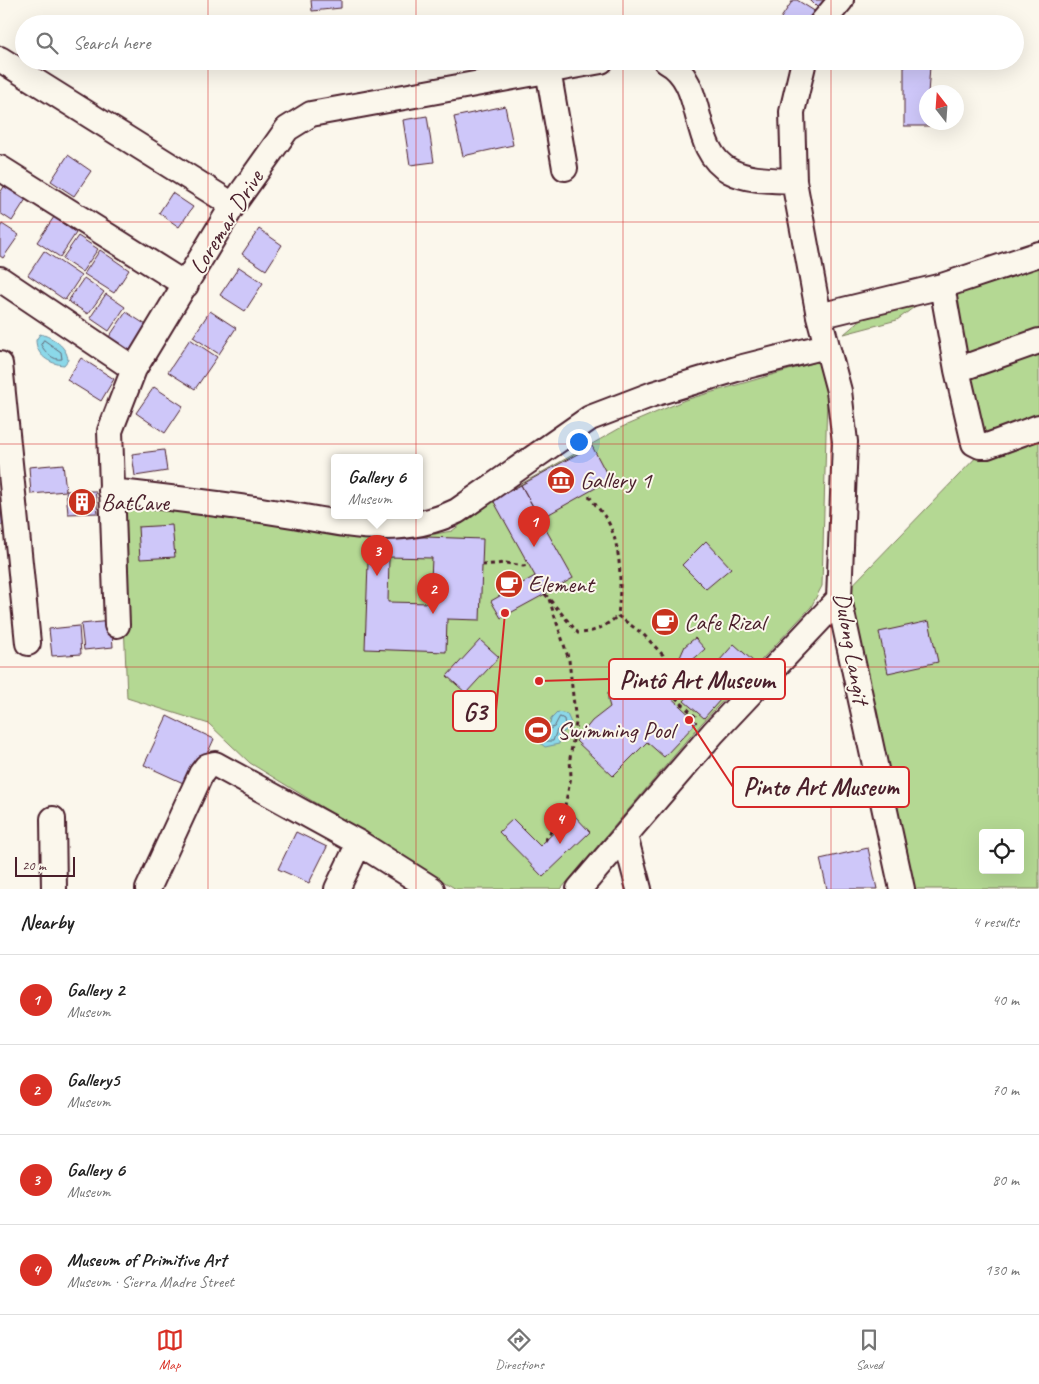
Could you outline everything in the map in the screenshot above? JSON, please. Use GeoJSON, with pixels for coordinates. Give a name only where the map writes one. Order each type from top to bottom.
{"type":"FeatureCollection","features":[{"type":"Feature","properties":{"kind":"street"},"geometry":{"type":"LineString","coordinates":[[828,15],[841,0]]}},
{"type":"Feature","properties":{"kind":"street"},"geometry":{"type":"LineString","coordinates":[[0,59],[15,68]]}},
{"type":"Feature","properties":{"kind":"street"},"geometry":{"type":"LineString","coordinates":[[18,70],[233,204]]}},
{"type":"Feature","properties":{"kind":"street"},"geometry":{"type":"LineString","coordinates":[[548,70],[565,168]]}},
{"type":"Feature","properties":{"kind":"street","name":"Loremar Drive"},"geometry":{"type":"LineString","coordinates":[[117,625],[110,431],[134,369],[233,204],[287,129],[311,114],[548,70]]}},
{"type":"Feature","properties":{"kind":"street"},"geometry":{"type":"LineString","coordinates":[[679,70],[685,77],[705,138],[714,158],[729,170],[750,178],[794,181]]}},
{"type":"Feature","properties":{"kind":"street","name":"Dulong Langit"},"geometry":{"type":"LineString","coordinates":[[802,70],[792,112],[794,181],[819,316],[839,392],[845,442],[839,599],[902,889]]}},
{"type":"Feature","properties":{"kind":"street"},"geometry":{"type":"LineString","coordinates":[[0,168],[186,285]]}},
{"type":"Feature","properties":{"kind":"street"},"geometry":{"type":"LineString","coordinates":[[819,316],[942,286],[1039,254]]}},
{"type":"Feature","properties":{"kind":"street"},"geometry":{"type":"LineString","coordinates":[[1,286],[134,369]]}},
{"type":"Feature","properties":{"kind":"street"},"geometry":{"type":"LineString","coordinates":[[942,286],[957,370],[971,437],[974,443],[980,446],[987,446],[1039,427]]}},
{"type":"Feature","properties":{"kind":"street"},"geometry":{"type":"LineString","coordinates":[[957,370],[1039,341]]}},
{"type":"Feature","properties":{"kind":"street"},"geometry":{"type":"LineString","coordinates":[[111,491],[268,511],[352,526],[399,528],[419,526],[437,521],[457,511],[590,418],[653,394],[743,367],[826,346]]}},
{"type":"Feature","properties":{"kind":"street"},"geometry":{"type":"LineString","coordinates":[[0,364],[28,644]]}},
{"type":"Feature","properties":{"kind":"street"},"geometry":{"type":"LineString","coordinates":[[579,889],[713,733],[839,599]]}},
{"type":"Feature","properties":{"kind":"street"},"geometry":{"type":"LineString","coordinates":[[148,889],[201,774],[207,766],[215,764],[359,843],[432,889]]}},
{"type":"Feature","properties":{"kind":"street"},"geometry":{"type":"LineString","coordinates":[[53,819],[54,889]]}},
{"type":"Feature","properties":{"kind":"street"},"geometry":{"type":"LineString","coordinates":[[625,836],[639,889]]}},
{"type":"Feature","properties":{"kind":"street"},"geometry":{"type":"LineString","coordinates":[[337,889],[359,843]]}},
{"type":"Feature","properties":{"kind":"path"},"geometry":{"type":"LineString","coordinates":[[545,594],[578,633],[590,633],[608,624],[618,616],[621,584],[615,545],[610,526],[589,496]]}},
{"type":"Feature","properties":{"kind":"path"},"geometry":{"type":"LineString","coordinates":[[482,565],[506,563],[523,566],[529,564]]}},
{"type":"Feature","properties":{"kind":"path"},"geometry":{"type":"LineString","coordinates":[[545,841],[564,810],[571,777],[570,758],[576,723],[568,660],[550,599]]}},
{"type":"Feature","properties":{"kind":"path"},"geometry":{"type":"LineString","coordinates":[[618,616],[643,634],[664,654],[673,695]]}},
{"type":"Feature","properties":{"kind":"path"},"geometry":{"type":"LineString","coordinates":[[666,664],[677,664],[685,658]]}},
{"type":"Feature","properties":{"kind":"path"},"geometry":{"type":"LineString","coordinates":[[658,681],[713,733]]}},
{"type":"Feature","properties":{"kind":"green space"},"geometry":{"type":"Polygon","coordinates":[[[1039,254],[1039,889],[902,889],[839,599],[987,446],[942,286],[897,320],[844,334],[883,301],[1039,254]]]}},
{"type":"Feature","properties":{"kind":"green space"},"geometry":{"type":"Polygon","coordinates":[[[820,361],[827,396],[822,586],[811,607],[702,723],[561,889],[456,889],[250,763],[209,724],[127,698],[119,492],[341,536],[343,519],[396,519],[435,534],[452,531],[493,500],[622,427],[685,400],[820,361]]]}},
{"type":"Feature","properties":{"kind":"water"},"geometry":{"type":"Polygon","coordinates":[[[40,334],[54,340],[62,347],[68,360],[64,365],[53,363],[44,358],[38,350],[36,340],[40,334]]]}},
{"type":"Feature","properties":{"kind":"water"},"geometry":{"type":"Polygon","coordinates":[[[558,712],[567,714],[571,723],[569,729],[560,734],[559,744],[545,747],[539,742],[538,730],[550,724],[551,719],[558,712]]]}},
{"type":"Feature","properties":{"kind":"building"},"geometry":{"type":"Polygon","coordinates":[[[311,0],[341,0],[341,8],[312,11],[311,0]]]}},
{"type":"Feature","properties":{"kind":"building"},"geometry":{"type":"Polygon","coordinates":[[[793,0],[797,0],[816,12],[814,15],[783,15],[793,0]]]}},
{"type":"Feature","properties":{"kind":"building"},"geometry":{"type":"Polygon","coordinates":[[[810,0],[828,0],[819,9],[810,0]]]}},
{"type":"Feature","properties":{"kind":"building"},"geometry":{"type":"Polygon","coordinates":[[[904,70],[930,70],[929,85],[919,85],[919,126],[904,126],[904,70]]]}},
{"type":"Feature","properties":{"kind":"building"},"geometry":{"type":"Polygon","coordinates":[[[505,106],[513,145],[463,156],[454,117],[505,106]]]}},
{"type":"Feature","properties":{"kind":"building"},"geometry":{"type":"Polygon","coordinates":[[[427,116],[434,162],[410,165],[403,120],[427,116]]]}},
{"type":"Feature","properties":{"kind":"building"},"geometry":{"type":"Polygon","coordinates":[[[68,155],[91,171],[74,196],[51,181],[68,155]]]}},
{"type":"Feature","properties":{"kind":"building"},"geometry":{"type":"Polygon","coordinates":[[[5,185],[26,199],[12,221],[0,213],[0,193],[5,185]]]}},
{"type":"Feature","properties":{"kind":"building"},"geometry":{"type":"Polygon","coordinates":[[[172,193],[193,207],[179,227],[159,213],[172,193]]]}},
{"type":"Feature","properties":{"kind":"building"},"geometry":{"type":"Polygon","coordinates":[[[54,217],[76,233],[60,257],[37,242],[54,217]]]}},
{"type":"Feature","properties":{"kind":"building"},"geometry":{"type":"Polygon","coordinates":[[[2,224],[19,235],[3,258],[0,256],[0,228],[2,224]]]}},
{"type":"Feature","properties":{"kind":"building"},"geometry":{"type":"Polygon","coordinates":[[[259,229],[282,245],[266,270],[242,254],[259,229]]]}},
{"type":"Feature","properties":{"kind":"building"},"geometry":{"type":"Polygon","coordinates":[[[78,236],[98,249],[82,272],[62,259],[78,236]]]}},
{"type":"Feature","properties":{"kind":"building"},"geometry":{"type":"Polygon","coordinates":[[[100,250],[129,270],[114,293],[84,274],[100,250]]]}},
{"type":"Feature","properties":{"kind":"building"},"geometry":{"type":"Polygon","coordinates":[[[44,251],[81,276],[65,300],[28,275],[44,251]]]}},
{"type":"Feature","properties":{"kind":"building"},"geometry":{"type":"Polygon","coordinates":[[[239,267],[263,283],[245,311],[220,295],[239,267]]]}},
{"type":"Feature","properties":{"kind":"building"},"geometry":{"type":"Polygon","coordinates":[[[84,278],[104,292],[88,314],[68,301],[84,278]]]}},
{"type":"Feature","properties":{"kind":"building"},"geometry":{"type":"Polygon","coordinates":[[[106,294],[125,307],[109,331],[90,318],[106,294]]]}},
{"type":"Feature","properties":{"kind":"building"},"geometry":{"type":"Polygon","coordinates":[[[210,311],[236,328],[219,354],[193,337],[210,311]]]}},
{"type":"Feature","properties":{"kind":"building"},"geometry":{"type":"Polygon","coordinates":[[[126,312],[154,330],[136,358],[107,340],[126,312]]]}},
{"type":"Feature","properties":{"kind":"building"},"geometry":{"type":"Polygon","coordinates":[[[190,339],[217,357],[195,389],[168,372],[190,339]]]}},
{"type":"Feature","properties":{"kind":"building"},"geometry":{"type":"Polygon","coordinates":[[[81,358],[114,379],[101,401],[67,380],[81,358]]]}},
{"type":"Feature","properties":{"kind":"building"},"geometry":{"type":"Polygon","coordinates":[[[154,387],[183,406],[165,433],[136,413],[154,387]]]}},
{"type":"Feature","properties":{"kind":"building"},"geometry":{"type":"Polygon","coordinates":[[[592,446],[610,480],[540,519],[521,485],[592,446]]]}},
{"type":"Feature","properties":{"kind":"building"},"geometry":{"type":"Polygon","coordinates":[[[164,450],[167,471],[135,476],[132,454],[164,450]]]}},
{"type":"Feature","properties":{"kind":"building"},"geometry":{"type":"Polygon","coordinates":[[[63,464],[66,491],[31,494],[29,467],[63,464]]]}},
{"type":"Feature","properties":{"kind":"building"},"geometry":{"type":"Polygon","coordinates":[[[521,485],[573,578],[545,594],[493,500],[521,485]]]}},
{"type":"Feature","properties":{"kind":"building","name":"BatCave"},"geometry":{"type":"Polygon","coordinates":[[[66,491],[95,491],[98,513],[68,514],[66,491]]]}},
{"type":"Feature","properties":{"kind":"building"},"geometry":{"type":"Polygon","coordinates":[[[0,494],[3,525],[0,525],[0,494]]]}},
{"type":"Feature","properties":{"kind":"building"},"geometry":{"type":"Polygon","coordinates":[[[172,525],[175,557],[140,559],[138,527],[172,525]]]}},
{"type":"Feature","properties":{"kind":"building"},"geometry":{"type":"Polygon","coordinates":[[[369,535],[483,539],[480,620],[447,619],[446,652],[365,649],[369,535]],[[389,557],[388,602],[430,603],[432,558],[389,557]]]}},
{"type":"Feature","properties":{"kind":"building"},"geometry":{"type":"Polygon","coordinates":[[[706,541],[731,568],[706,589],[682,565],[706,541]]]}},
{"type":"Feature","properties":{"kind":"building"},"geometry":{"type":"Polygon","coordinates":[[[535,576],[545,594],[501,618],[491,601],[535,576]]]}},
{"type":"Feature","properties":{"kind":"building"},"geometry":{"type":"Polygon","coordinates":[[[111,621],[113,647],[84,650],[81,624],[111,621]]]}},
{"type":"Feature","properties":{"kind":"building"},"geometry":{"type":"Polygon","coordinates":[[[929,621],[938,662],[888,673],[879,632],[929,621]]]}},
{"type":"Feature","properties":{"kind":"building"},"geometry":{"type":"Polygon","coordinates":[[[79,626],[81,654],[52,656],[49,629],[79,626]]]}},
{"type":"Feature","properties":{"kind":"building"},"geometry":{"type":"Polygon","coordinates":[[[695,638],[705,649],[689,663],[685,658],[677,664],[685,646],[695,638]]]}},
{"type":"Feature","properties":{"kind":"building"},"geometry":{"type":"Polygon","coordinates":[[[480,640],[499,657],[466,693],[447,676],[480,640]]]}},
{"type":"Feature","properties":{"kind":"building"},"geometry":{"type":"Polygon","coordinates":[[[734,644],[754,662],[704,718],[684,701],[734,644]]]}},
{"type":"Feature","properties":{"kind":"building"},"geometry":{"type":"Polygon","coordinates":[[[631,660],[697,722],[664,757],[647,742],[613,776],[576,741],[592,721],[610,707],[608,692],[619,685],[612,679],[631,660]]]}},
{"type":"Feature","properties":{"kind":"building"},"geometry":{"type":"Polygon","coordinates":[[[167,716],[214,739],[192,787],[144,765],[167,716]]]}},
{"type":"Feature","properties":{"kind":"building"},"geometry":{"type":"Polygon","coordinates":[[[573,814],[590,832],[543,877],[499,832],[513,819],[540,846],[573,814]]]}},
{"type":"Feature","properties":{"kind":"building"},"geometry":{"type":"Polygon","coordinates":[[[296,832],[327,847],[309,883],[278,869],[296,832]]]}},
{"type":"Feature","properties":{"kind":"building"},"geometry":{"type":"Polygon","coordinates":[[[868,848],[877,889],[827,889],[820,859],[868,848]]]}},
{"type":"Feature","properties":{"kind":"place","name":"Gallery 1"},"geometry":{"type":"Point","coordinates":[561,480]}},
{"type":"Feature","properties":{"kind":"place","name":"BatCave"},"geometry":{"type":"Point","coordinates":[82,502]}},
{"type":"Feature","properties":{"kind":"place","name":"Gallery 2"},"geometry":{"type":"Point","coordinates":[534,547]}},
{"type":"Feature","properties":{"kind":"place","name":"Gallery 6"},"geometry":{"type":"Point","coordinates":[377,576]}},
{"type":"Feature","properties":{"kind":"place","name":"Element"},"geometry":{"type":"Point","coordinates":[509,584]}},
{"type":"Feature","properties":{"kind":"place","name":"G3"},"geometry":{"type":"Point","coordinates":[505,613]}},
{"type":"Feature","properties":{"kind":"place","name":"Gallery5"},"geometry":{"type":"Point","coordinates":[433,614]}},
{"type":"Feature","properties":{"kind":"place","name":"Cafe Rizal"},"geometry":{"type":"Point","coordinates":[665,622]}},
{"type":"Feature","properties":{"kind":"place","name":"Pintô Art Museum"},"geometry":{"type":"Point","coordinates":[539,681]}},
{"type":"Feature","properties":{"kind":"place","name":"Pinto Art Museum"},"geometry":{"type":"Point","coordinates":[689,720]}},
{"type":"Feature","properties":{"kind":"place","name":"Swimming Pool"},"geometry":{"type":"Point","coordinates":[538,730]}},
{"type":"Feature","properties":{"kind":"place","name":"Museum of Primitive Art"},"geometry":{"type":"Point","coordinates":[560,844]}}]}
